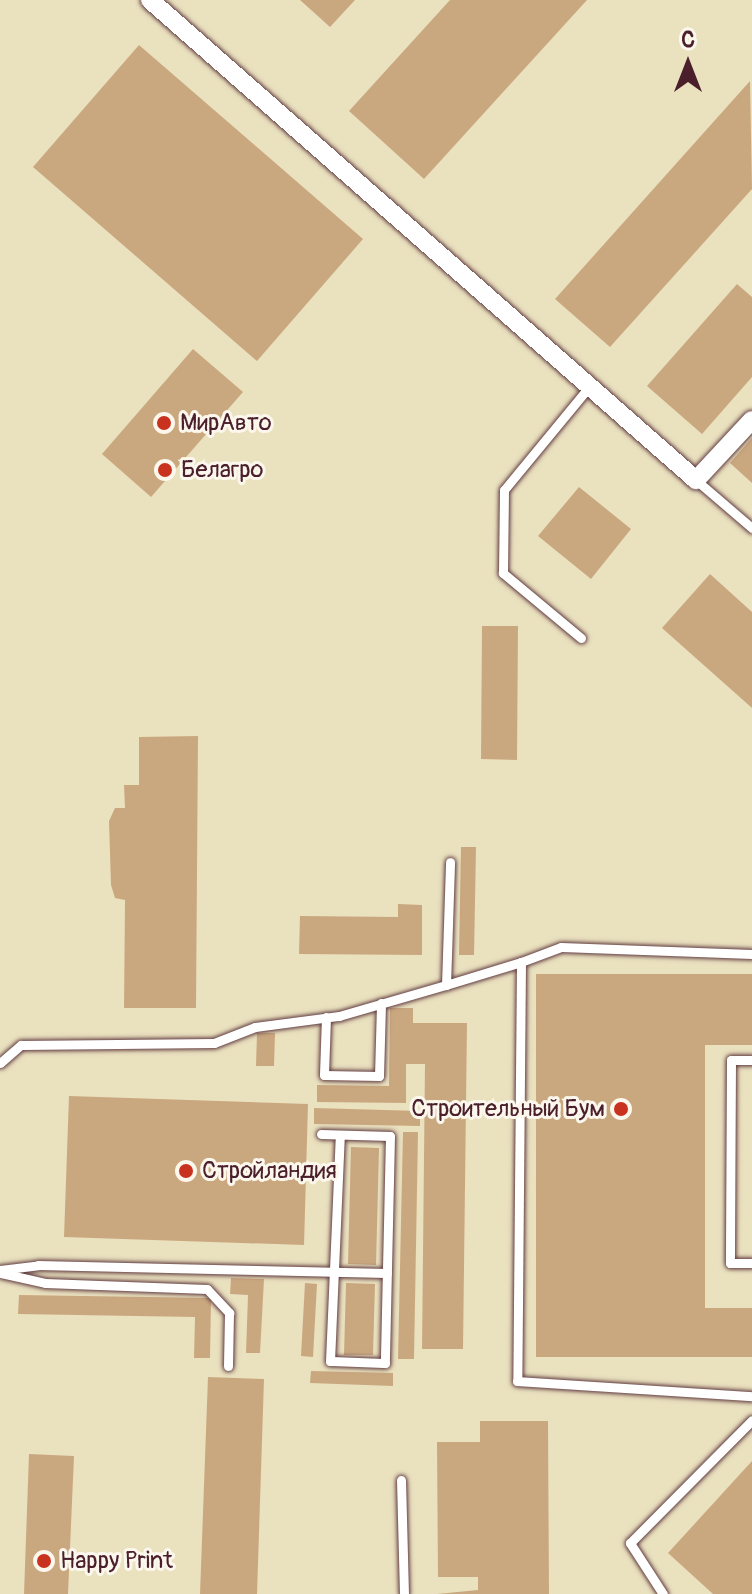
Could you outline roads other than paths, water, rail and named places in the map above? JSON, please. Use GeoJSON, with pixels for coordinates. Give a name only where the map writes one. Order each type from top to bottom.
{"type":"FeatureCollection","features":[{"type":"Feature","properties":{"kind":"street"},"geometry":{"type":"LineString","coordinates":[[150,0],[696,480],[752,420]]}},
{"type":"Feature","properties":{"kind":"lane"},"geometry":{"type":"LineString","coordinates":[[581,638],[503,573],[504,490],[588,388]]}},
{"type":"Feature","properties":{"kind":"lane"},"geometry":{"type":"LineString","coordinates":[[696,480],[752,528]]}},
{"type":"Feature","properties":{"kind":"lane"},"geometry":{"type":"LineString","coordinates":[[446,985],[450,862]]}},
{"type":"Feature","properties":{"kind":"lane"},"geometry":{"type":"LineString","coordinates":[[0,1063],[21,1045],[214,1043],[255,1027],[326,1017],[381,1003],[521,962],[561,947],[752,954]]}},
{"type":"Feature","properties":{"kind":"lane"},"geometry":{"type":"LineString","coordinates":[[521,962],[517,1381],[752,1396]]}},
{"type":"Feature","properties":{"kind":"lane"},"geometry":{"type":"LineString","coordinates":[[326,1017],[324,1075],[379,1076],[381,1003]]}},
{"type":"Feature","properties":{"kind":"lane"},"geometry":{"type":"LineString","coordinates":[[752,1060],[731,1060],[730,1247],[730,1263],[752,1263]]}},
{"type":"Feature","properties":{"kind":"lane"},"geometry":{"type":"LineString","coordinates":[[321,1134],[390,1136],[385,1363],[330,1361],[340,1135]]}},
{"type":"Feature","properties":{"kind":"lane"},"geometry":{"type":"LineString","coordinates":[[0,1271],[38,1265],[387,1273]]}},
{"type":"Feature","properties":{"kind":"lane"},"geometry":{"type":"LineString","coordinates":[[0,1271],[45,1283],[207,1289],[229,1313],[228,1366]]}},
{"type":"Feature","properties":{"kind":"lane"},"geometry":{"type":"LineString","coordinates":[[663,1594],[630,1543],[752,1420]]}},
{"type":"Feature","properties":{"kind":"lane"},"geometry":{"type":"LineString","coordinates":[[401,1480],[404,1594]]}},
{"type":"Feature","properties":{"kind":"place","name":"МирАвто"},"geometry":{"type":"Point","coordinates":[164,423]}},
{"type":"Feature","properties":{"kind":"place","name":"Белагро"},"geometry":{"type":"Point","coordinates":[165,470]}},
{"type":"Feature","properties":{"kind":"place","name":"Строительный Бум"},"geometry":{"type":"Point","coordinates":[621,1109]}},
{"type":"Feature","properties":{"kind":"place","name":"Стройландия"},"geometry":{"type":"Point","coordinates":[186,1171]}},
{"type":"Feature","properties":{"kind":"place","name":"Happy Print"},"geometry":{"type":"Point","coordinates":[44,1561]}}]}
